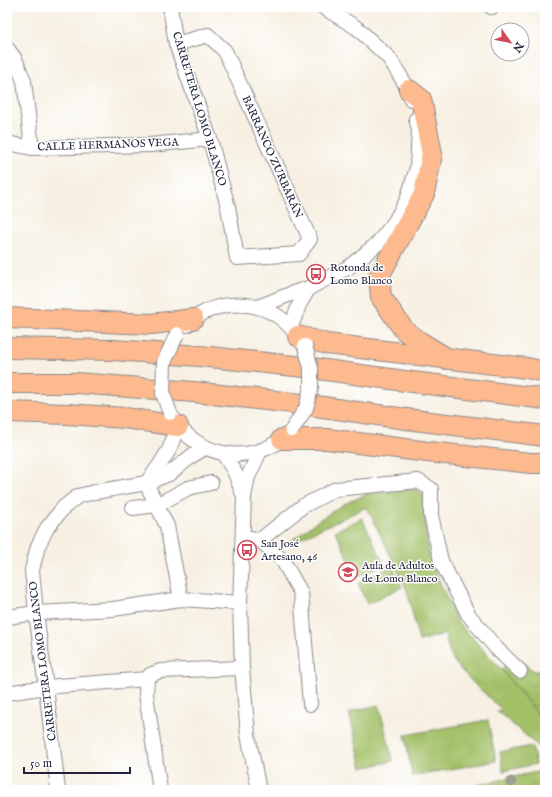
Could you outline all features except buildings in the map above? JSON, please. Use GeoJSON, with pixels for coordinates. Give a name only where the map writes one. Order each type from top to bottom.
{"type":"FeatureCollection","features":[{"type":"Feature","properties":{"kind":"highway"},"geometry":{"type":"LineString","coordinates":[[409,90],[421,99],[432,154],[424,194],[379,276],[381,297],[404,330],[420,342],[448,359]]}},
{"type":"Feature","properties":{"kind":"highway"},"geometry":{"type":"LineString","coordinates":[[7,318],[151,324],[193,319]]}},
{"type":"Feature","properties":{"kind":"highway"},"geometry":{"type":"LineString","coordinates":[[298,336],[327,344],[527,368],[545,372]]}},
{"type":"Feature","properties":{"kind":"highway"},"geometry":{"type":"LineString","coordinates":[[7,348],[113,350],[200,356],[304,367],[545,399]]}},
{"type":"Feature","properties":{"kind":"highway"},"geometry":{"type":"LineString","coordinates":[[7,383],[76,383],[194,392],[302,404],[406,419],[545,436]]}},
{"type":"Feature","properties":{"kind":"highway"},"geometry":{"type":"LineString","coordinates":[[7,412],[174,419]]}},
{"type":"Feature","properties":{"kind":"highway"},"geometry":{"type":"LineString","coordinates":[[287,434],[428,452],[531,463],[545,463]]}},
{"type":"Feature","properties":{"kind":"street","name":"CARRETERA LOMO BLANCO"},"geometry":{"type":"LineString","coordinates":[[170,7],[176,44],[210,139],[228,207],[237,258]]}},
{"type":"Feature","properties":{"kind":"street"},"geometry":{"type":"LineString","coordinates":[[258,307],[309,288],[349,267],[377,244],[394,223],[407,200],[417,168],[419,130],[409,90],[390,58],[357,28],[323,7]]}},
{"type":"Feature","properties":{"kind":"street","name":"BARRANCO ZURBARÁN"},"geometry":{"type":"LineString","coordinates":[[176,44],[208,35],[225,52],[310,239],[300,254],[237,258]]}},
{"type":"Feature","properties":{"kind":"street"},"geometry":{"type":"LineString","coordinates":[[7,48],[15,59],[24,81],[32,148]]}},
{"type":"Feature","properties":{"kind":"street","name":"CALLE HERMANOS VEGA"},"geometry":{"type":"LineString","coordinates":[[7,143],[32,148],[150,145],[210,139]]}},
{"type":"Feature","properties":{"kind":"street"},"geometry":{"type":"LineString","coordinates":[[298,336],[276,315],[258,307],[231,304],[211,309],[193,319],[177,334],[164,362],[163,394],[174,419],[191,439],[205,448],[236,455],[260,451],[271,446],[287,434],[306,408],[311,388],[311,368],[298,336],[299,305],[309,288]]}},
{"type":"Feature","properties":{"kind":"street"},"geometry":{"type":"LineString","coordinates":[[174,419],[169,450],[146,483],[167,526],[181,599]]}},
{"type":"Feature","properties":{"kind":"street","name":"CARRETERA LOMO BLANCO"},"geometry":{"type":"LineString","coordinates":[[58,790],[32,570],[38,546],[47,528],[55,518],[64,507],[78,496],[146,483],[168,474],[205,448]]}},
{"type":"Feature","properties":{"kind":"street"},"geometry":{"type":"LineString","coordinates":[[259,790],[248,735],[242,668],[240,603],[244,496],[248,477],[260,451]]}},
{"type":"Feature","properties":{"kind":"street"},"geometry":{"type":"LineString","coordinates":[[223,453],[235,473],[244,496]]}},
{"type":"Feature","properties":{"kind":"street"},"geometry":{"type":"LineString","coordinates":[[260,540],[303,506],[336,489],[418,480],[431,489],[431,515],[441,561],[468,614],[496,648],[520,671]]}},
{"type":"Feature","properties":{"kind":"street"},"geometry":{"type":"LineString","coordinates":[[134,508],[157,505],[188,488],[211,483]]}},
{"type":"Feature","properties":{"kind":"street"},"geometry":{"type":"LineString","coordinates":[[243,537],[260,540],[283,561],[301,593],[310,704]]}},
{"type":"Feature","properties":{"kind":"street"},"geometry":{"type":"LineString","coordinates":[[7,617],[36,613],[113,609],[181,599],[240,603]]}},
{"type":"Feature","properties":{"kind":"street"},"geometry":{"type":"LineString","coordinates":[[7,693],[46,687],[146,679],[150,675],[160,671],[242,668]]}},
{"type":"Feature","properties":{"kind":"street"},"geometry":{"type":"LineString","coordinates":[[146,679],[146,694],[160,790]]}},
{"type":"Feature","properties":{"kind":"green space"},"geometry":{"type":"Polygon","coordinates":[[[416,489],[423,494],[429,557],[457,621],[501,669],[545,722],[545,752],[497,711],[502,710],[459,668],[448,648],[445,634],[419,641],[407,590],[367,507],[284,546],[319,520],[344,504],[366,494],[416,489]]]}},
{"type":"Feature","properties":{"kind":"green space"},"geometry":{"type":"Polygon","coordinates":[[[362,518],[384,564],[357,577],[335,531],[362,518]]]}},
{"type":"Feature","properties":{"kind":"green space"},"geometry":{"type":"Polygon","coordinates":[[[392,566],[402,587],[367,604],[358,583],[392,566]]]}},
{"type":"Feature","properties":{"kind":"green space"},"geometry":{"type":"Polygon","coordinates":[[[514,656],[534,671],[545,672],[545,722],[501,669],[514,656]]]}},
{"type":"Feature","properties":{"kind":"green space"},"geometry":{"type":"Polygon","coordinates":[[[379,705],[393,761],[362,768],[349,712],[379,705]]]}},
{"type":"Feature","properties":{"kind":"green space"},"geometry":{"type":"Polygon","coordinates":[[[488,720],[496,761],[412,776],[405,735],[488,720]]]}},
{"type":"Feature","properties":{"kind":"green space"},"geometry":{"type":"Polygon","coordinates":[[[532,746],[536,764],[503,771],[500,752],[532,746]]]}},
{"type":"Feature","properties":{"kind":"green space"},"geometry":{"type":"Polygon","coordinates":[[[545,770],[545,790],[471,790],[473,786],[545,770]]]}},
{"type":"Feature","properties":{"kind":"place","name":"Rotonda de Lomo Blanco"},"geometry":{"type":"Point","coordinates":[316,274]}},
{"type":"Feature","properties":{"kind":"place","name":"San José Artesano, 46"},"geometry":{"type":"Point","coordinates":[247,550]}},
{"type":"Feature","properties":{"kind":"place","name":"Aula de Adultos de Lomo Blanco"},"geometry":{"type":"Point","coordinates":[348,572]}}]}
